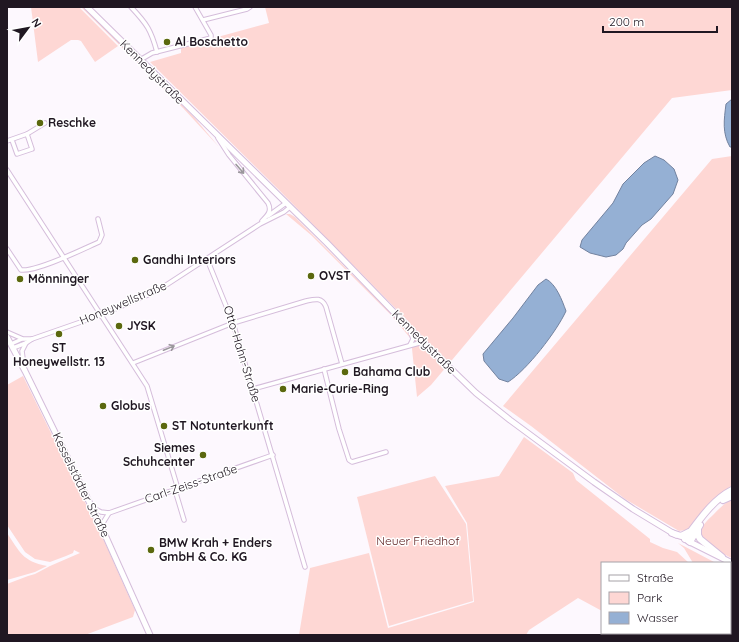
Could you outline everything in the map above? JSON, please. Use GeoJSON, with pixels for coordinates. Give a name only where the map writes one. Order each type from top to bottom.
{"type":"FeatureCollection","features":[{"type":"Feature","properties":{"kind":"highway"},"geometry":{"type":"LineString","coordinates":[[687,541],[718,499],[732,490]]}},
{"type":"Feature","properties":{"kind":"highway"},"geometry":{"type":"LineString","coordinates":[[672,533],[684,535],[696,527],[709,512],[722,501],[732,496]]}},
{"type":"Feature","properties":{"kind":"highway"},"geometry":{"type":"LineString","coordinates":[[696,527],[700,539],[722,557]]}},
{"type":"Feature","properties":{"kind":"main road","name":"Kennedystraße"},"geometry":{"type":"LineString","coordinates":[[87,7],[476,393],[594,482],[663,528],[730,562]]}},
{"type":"Feature","properties":{"kind":"main road","name":"Kesselstädter Straße"},"geometry":{"type":"LineString","coordinates":[[7,337],[102,526],[150,635]]}},
{"type":"Feature","properties":{"kind":"street"},"geometry":{"type":"LineString","coordinates":[[131,7],[148,26],[157,52]]}},
{"type":"Feature","properties":{"kind":"street"},"geometry":{"type":"LineString","coordinates":[[140,60],[157,52],[210,39],[211,35],[195,7]]}},
{"type":"Feature","properties":{"kind":"street"},"geometry":{"type":"LineString","coordinates":[[203,20],[248,9],[250,7]]}},
{"type":"Feature","properties":{"kind":"street"},"geometry":{"type":"LineString","coordinates":[[7,141],[27,134],[45,123]]}},
{"type":"Feature","properties":{"kind":"street"},"geometry":{"type":"LineString","coordinates":[[12,140],[17,154],[32,149],[27,134]]}},
{"type":"Feature","properties":{"kind":"street","name":"Kennedystraße"},"geometry":{"type":"LineString","coordinates":[[218,137],[229,155],[268,203],[270,210],[265,218]]}},
{"type":"Feature","properties":{"kind":"street"},"geometry":{"type":"LineString","coordinates":[[7,170],[65,257],[147,386],[184,520]]}},
{"type":"Feature","properties":{"kind":"street"},"geometry":{"type":"LineString","coordinates":[[260,224],[265,218],[288,205]]}},
{"type":"Feature","properties":{"kind":"street","name":"Honeywellstraße"},"geometry":{"type":"LineString","coordinates":[[12,346],[26,343],[32,339],[101,315],[161,289],[260,224],[284,212],[288,205]]}},
{"type":"Feature","properties":{"kind":"street"},"geometry":{"type":"LineString","coordinates":[[7,249],[18,267],[23,270],[28,270],[65,257],[99,242],[102,235],[98,219]]}},
{"type":"Feature","properties":{"kind":"street","name":"Otto-Hahn-Straße"},"geometry":{"type":"LineString","coordinates":[[207,259],[233,323],[305,567]]}},
{"type":"Feature","properties":{"kind":"street"},"geometry":{"type":"LineString","coordinates":[[133,363],[233,323],[314,299],[320,299],[324,302],[326,307],[342,364]]}},
{"type":"Feature","properties":{"kind":"street"},"geometry":{"type":"LineString","coordinates":[[409,327],[413,340],[410,345]]}},
{"type":"Feature","properties":{"kind":"street","name":"Honeywellstraße"},"geometry":{"type":"LineString","coordinates":[[7,332],[23,339],[32,339]]}},
{"type":"Feature","properties":{"kind":"street","name":"Honeywellstraße"},"geometry":{"type":"LineString","coordinates":[[12,346],[23,339]]}},
{"type":"Feature","properties":{"kind":"street"},"geometry":{"type":"LineString","coordinates":[[253,389],[423,342]]}},
{"type":"Feature","properties":{"kind":"street"},"geometry":{"type":"LineString","coordinates":[[25,371],[22,351],[26,343]]}},
{"type":"Feature","properties":{"kind":"street"},"geometry":{"type":"LineString","coordinates":[[324,369],[338,429],[349,460],[352,462],[386,452]]}},
{"type":"Feature","properties":{"kind":"street","name":"Carl-Zeiss-Straße"},"geometry":{"type":"LineString","coordinates":[[109,513],[273,455]]}},
{"type":"Feature","properties":{"kind":"street"},"geometry":{"type":"LineString","coordinates":[[92,508],[101,512],[109,513],[102,526]]}},
{"type":"Feature","properties":{"kind":"green space"},"geometry":{"type":"Polygon","coordinates":[[[31,7],[79,7],[118,46],[95,62],[81,41],[71,40],[38,62],[31,7]]]}},
{"type":"Feature","properties":{"kind":"green space"},"geometry":{"type":"Polygon","coordinates":[[[81,7],[84,7],[193,116],[219,147],[183,108],[81,7]]]}},
{"type":"Feature","properties":{"kind":"green space"},"geometry":{"type":"Polygon","coordinates":[[[265,7],[732,7],[732,90],[672,98],[431,385],[417,397],[411,339],[391,315],[311,235],[286,214],[290,214],[295,217],[393,315],[410,335],[409,322],[150,62],[181,53],[181,47],[269,23],[265,7]]]}},
{"type":"Feature","properties":{"kind":"green space"},"geometry":{"type":"Polygon","coordinates":[[[732,156],[732,485],[722,493],[687,530],[679,531],[625,499],[503,406],[712,159],[732,156]]]}},
{"type":"Feature","properties":{"kind":"green space"},"geometry":{"type":"Polygon","coordinates":[[[23,376],[106,545],[135,610],[133,617],[85,635],[7,635],[7,584],[35,574],[80,553],[74,550],[73,553],[50,562],[35,559],[25,552],[7,525],[7,385],[23,376]]]}},
{"type":"Feature","properties":{"kind":"green space"},"geometry":{"type":"Polygon","coordinates":[[[524,437],[573,473],[576,480],[650,539],[650,542],[677,552],[688,562],[601,562],[601,610],[578,598],[529,630],[526,635],[299,635],[310,568],[369,553],[388,628],[474,602],[467,523],[445,486],[499,476],[524,437]]]}},
{"type":"Feature","properties":{"kind":"green space","name":"Neuer Friedhof"},"geometry":{"type":"Polygon","coordinates":[[[435,476],[466,524],[473,601],[389,626],[357,497],[435,476]]]}},
{"type":"Feature","properties":{"kind":"green space"},"geometry":{"type":"Polygon","coordinates":[[[732,500],[732,558],[710,546],[706,542],[701,532],[707,521],[722,506],[732,500]]]}},
{"type":"Feature","properties":{"kind":"green space"},"geometry":{"type":"Polygon","coordinates":[[[7,533],[22,555],[32,561],[47,566],[35,572],[7,580],[7,533]]]}},
{"type":"Feature","properties":{"kind":"green space"},"geometry":{"type":"Polygon","coordinates":[[[678,543],[714,562],[692,562],[684,548],[678,543]]]}},
{"type":"Feature","properties":{"kind":"water"},"geometry":{"type":"Polygon","coordinates":[[[732,99],[732,147],[730,147],[727,142],[724,121],[726,104],[732,99]]]}},
{"type":"Feature","properties":{"kind":"water"},"geometry":{"type":"Polygon","coordinates":[[[655,156],[664,160],[674,169],[678,180],[673,194],[651,219],[642,225],[626,243],[623,249],[616,255],[606,257],[590,253],[580,247],[582,240],[613,203],[623,184],[644,163],[655,156]]]}},
{"type":"Feature","properties":{"kind":"water"},"geometry":{"type":"Polygon","coordinates":[[[546,279],[556,288],[566,311],[549,339],[524,369],[508,382],[499,379],[484,361],[483,354],[538,285],[546,279]]]}},
{"type":"Feature","properties":{"kind":"place","name":"Al Boschetto"},"geometry":{"type":"Point","coordinates":[167,42]}},
{"type":"Feature","properties":{"kind":"place","name":"Reschke"},"geometry":{"type":"Point","coordinates":[40,123]}},
{"type":"Feature","properties":{"kind":"place","name":"Gandhi Interiors"},"geometry":{"type":"Point","coordinates":[135,260]}},
{"type":"Feature","properties":{"kind":"place","name":"OVST"},"geometry":{"type":"Point","coordinates":[311,276]}},
{"type":"Feature","properties":{"kind":"place","name":"Mönninger"},"geometry":{"type":"Point","coordinates":[20,279]}},
{"type":"Feature","properties":{"kind":"place","name":"JYSK"},"geometry":{"type":"Point","coordinates":[119,326]}},
{"type":"Feature","properties":{"kind":"place","name":"ST Honeywellstr. 13"},"geometry":{"type":"Point","coordinates":[59,334]}},
{"type":"Feature","properties":{"kind":"place","name":"Bahama Club"},"geometry":{"type":"Point","coordinates":[345,372]}},
{"type":"Feature","properties":{"kind":"place","name":"Marie-Curie-Ring"},"geometry":{"type":"Point","coordinates":[283,389]}},
{"type":"Feature","properties":{"kind":"place","name":"Globus"},"geometry":{"type":"Point","coordinates":[103,406]}},
{"type":"Feature","properties":{"kind":"place","name":"ST Notunterkunft"},"geometry":{"type":"Point","coordinates":[164,426]}},
{"type":"Feature","properties":{"kind":"place","name":"Siemes Schuhcenter"},"geometry":{"type":"Point","coordinates":[203,455]}},
{"type":"Feature","properties":{"kind":"place","name":"BMW Krah + Enders GmbH & Co. KG"},"geometry":{"type":"Point","coordinates":[151,550]}}]}
